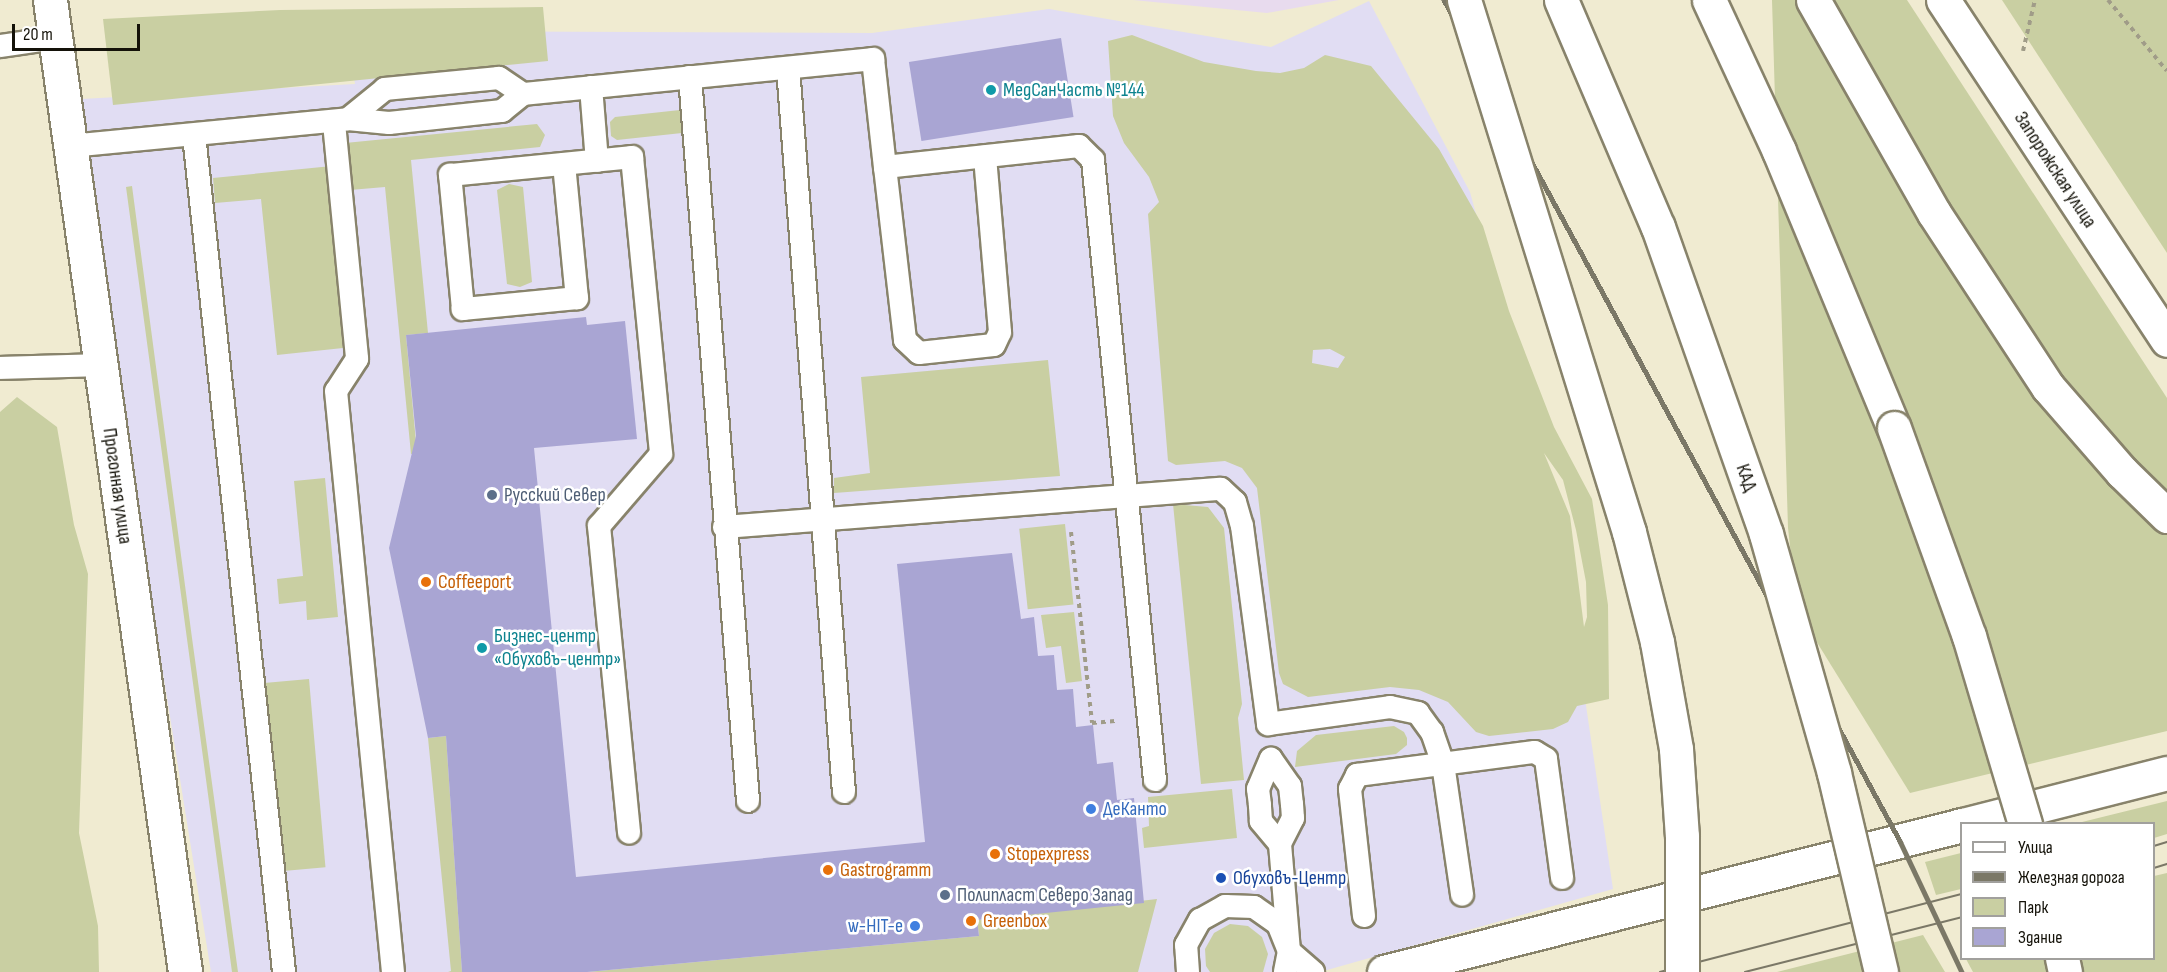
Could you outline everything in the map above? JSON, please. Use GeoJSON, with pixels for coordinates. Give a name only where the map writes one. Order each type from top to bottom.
{"type":"FeatureCollection","features":[{"type":"Feature","properties":{"kind":"main road","name":"Прогонная улица"},"geometry":{"type":"LineString","coordinates":[[50,0],[184,972]]}},
{"type":"Feature","properties":{"kind":"main road"},"geometry":{"type":"LineString","coordinates":[[1464,0],[1629,532],[1657,642],[1676,749],[1682,825],[1682,972]]}},
{"type":"Feature","properties":{"kind":"main road","name":"КАД"},"geometry":{"type":"LineString","coordinates":[[1561,0],[1658,227],[1766,534],[1834,773],[1881,972]]}},
{"type":"Feature","properties":{"kind":"main road"},"geometry":{"type":"LineString","coordinates":[[1709,0],[1779,151],[1894,428],[1969,636],[2024,822]]}},
{"type":"Feature","properties":{"kind":"main road"},"geometry":{"type":"LineString","coordinates":[[1813,0],[1934,213],[2048,387],[2122,472],[2167,516]]}},
{"type":"Feature","properties":{"kind":"main road","name":"Запорожская улица"},"geometry":{"type":"LineString","coordinates":[[1943,0],[2167,340]]}},
{"type":"Feature","properties":{"kind":"main road"},"geometry":{"type":"LineString","coordinates":[[1975,822],[2167,773]]}},
{"type":"Feature","properties":{"kind":"main road"},"geometry":{"type":"LineString","coordinates":[[1384,972],[1960,826]]}},
{"type":"Feature","properties":{"kind":"lane"},"geometry":{"type":"LineString","coordinates":[[0,45],[56,38]]}},
{"type":"Feature","properties":{"kind":"lane"},"geometry":{"type":"LineString","coordinates":[[70,146],[341,121],[389,123],[502,111],[522,94],[873,59],[905,340],[919,353],[994,345],[1000,332],[985,157]]}},
{"type":"Feature","properties":{"kind":"lane"},"geometry":{"type":"LineString","coordinates":[[788,68],[844,792]]}},
{"type":"Feature","properties":{"kind":"lane"},"geometry":{"type":"LineString","coordinates":[[690,77],[724,527],[748,801]]}},
{"type":"Feature","properties":{"kind":"lane"},"geometry":{"type":"LineString","coordinates":[[341,121],[385,89],[499,78],[522,94]]}},
{"type":"Feature","properties":{"kind":"lane"},"geometry":{"type":"LineString","coordinates":[[591,87],[597,161]]}},
{"type":"Feature","properties":{"kind":"lane"},"geometry":{"type":"LineString","coordinates":[[341,121],[357,359],[336,391],[393,972]]}},
{"type":"Feature","properties":{"kind":"lane"},"geometry":{"type":"LineString","coordinates":[[195,135],[284,972]]}},
{"type":"Feature","properties":{"kind":"lane"},"geometry":{"type":"LineString","coordinates":[[885,167],[1079,147],[1093,160],[1124,494],[1155,780]]}},
{"type":"Feature","properties":{"kind":"lane"},"geometry":{"type":"LineString","coordinates":[[564,164],[577,298],[463,309],[450,176],[564,164],[597,161],[632,157],[661,454],[600,526],[629,833]]}},
{"type":"Feature","properties":{"kind":"lane"},"geometry":{"type":"LineString","coordinates":[[0,368],[101,365]]}},
{"type":"Feature","properties":{"kind":"lane"},"geometry":{"type":"LineString","coordinates":[[724,527],[1124,494],[1221,489],[1235,502],[1242,526],[1271,759],[1258,789],[1262,821],[1280,844]]}},
{"type":"Feature","properties":{"kind":"lane"},"geometry":{"type":"LineString","coordinates":[[1268,724],[1390,707],[1418,713],[1432,732],[1443,764],[1462,895]]}},
{"type":"Feature","properties":{"kind":"lane"},"geometry":{"type":"LineString","coordinates":[[1364,916],[1350,789],[1357,775],[1534,752],[1546,759],[1562,878]]}},
{"type":"Feature","properties":{"kind":"lane"},"geometry":{"type":"LineString","coordinates":[[1271,759],[1290,786],[1292,804],[1293,818],[1280,844],[1287,961]]}},
{"type":"Feature","properties":{"kind":"lane"},"geometry":{"type":"LineString","coordinates":[[1188,972],[1186,945],[1200,920],[1225,906],[1254,908],[1278,924],[1287,961]]}},
{"type":"Feature","properties":{"kind":"lane"},"geometry":{"type":"LineString","coordinates":[[1287,961],[1313,972]]}},
{"type":"Feature","properties":{"kind":"path"},"geometry":{"type":"LineString","coordinates":[[2023,51],[2035,0]]}},
{"type":"Feature","properties":{"kind":"path"},"geometry":{"type":"LineString","coordinates":[[2108,0],[2167,72]]}},
{"type":"Feature","properties":{"kind":"path"},"geometry":{"type":"LineString","coordinates":[[1071,530],[1092,723],[1116,721],[1118,732]]}},
{"type":"Feature","properties":{"kind":"shaded area"},"geometry":{"type":"Polygon","coordinates":[[[1133,0],[1339,0],[1267,13],[1133,0]]]}},
{"type":"Feature","properties":{"kind":"shaded area"},"geometry":{"type":"Polygon","coordinates":[[[1369,1],[1470,192],[1558,515],[1613,889],[1320,972],[211,972],[158,642],[81,99],[355,84],[346,31],[872,33],[1049,9],[1271,47],[1369,1]]]}},
{"type":"Feature","properties":{"kind":"green space"},"geometry":{"type":"Polygon","coordinates":[[[1772,0],[1907,0],[2167,398],[2167,731],[1910,793],[1797,610],[1788,528],[1772,0]]]}},
{"type":"Feature","properties":{"kind":"green space"},"geometry":{"type":"Polygon","coordinates":[[[2002,0],[2167,0],[2167,253],[2002,0]]]}},
{"type":"Feature","properties":{"kind":"green space"},"geometry":{"type":"Polygon","coordinates":[[[543,7],[548,61],[113,105],[103,19],[280,10],[543,7]]]}},
{"type":"Feature","properties":{"kind":"green space"},"geometry":{"type":"Polygon","coordinates":[[[1132,35],[1204,62],[1256,71],[1280,73],[1304,68],[1325,55],[1371,66],[1439,149],[1483,226],[1509,311],[1554,427],[1592,499],[1608,605],[1609,699],[1577,706],[1568,722],[1553,729],[1489,736],[1476,732],[1448,702],[1419,690],[1390,687],[1308,697],[1283,684],[1279,673],[1257,488],[1242,468],[1225,461],[1176,465],[1168,461],[1148,214],[1159,202],[1149,177],[1124,143],[1113,116],[1108,41],[1132,35]],[[1330,349],[1313,350],[1312,363],[1338,368],[1345,357],[1330,349]],[[1544,453],[1570,516],[1584,627],[1587,617],[1586,582],[1576,530],[1563,480],[1544,453]]]}},
{"type":"Feature","properties":{"kind":"green space"},"geometry":{"type":"Polygon","coordinates":[[[680,110],[685,114],[686,128],[682,133],[617,140],[611,136],[610,122],[615,117],[680,110]]]}},
{"type":"Feature","properties":{"kind":"green space"},"geometry":{"type":"Polygon","coordinates":[[[537,124],[545,135],[540,147],[411,160],[428,333],[406,335],[417,453],[411,454],[385,187],[350,190],[345,143],[537,124]]]}},
{"type":"Feature","properties":{"kind":"green space"},"geometry":{"type":"Polygon","coordinates":[[[332,166],[334,191],[328,193],[343,348],[277,355],[261,199],[215,203],[213,178],[332,166]]]}},
{"type":"Feature","properties":{"kind":"green space"},"geometry":{"type":"Polygon","coordinates":[[[509,184],[523,187],[532,282],[520,287],[507,284],[497,190],[509,184]]]}},
{"type":"Feature","properties":{"kind":"green space"},"geometry":{"type":"Polygon","coordinates":[[[132,186],[238,972],[232,972],[126,187],[132,186]]]}},
{"type":"Feature","properties":{"kind":"green space"},"geometry":{"type":"Polygon","coordinates":[[[1048,360],[1060,476],[834,493],[834,478],[870,473],[861,377],[1048,360]]]}},
{"type":"Feature","properties":{"kind":"green space"},"geometry":{"type":"Polygon","coordinates":[[[17,397],[57,427],[74,525],[88,574],[79,833],[98,926],[99,972],[0,972],[0,412],[17,397]]]}},
{"type":"Feature","properties":{"kind":"green space"},"geometry":{"type":"Polygon","coordinates":[[[325,478],[338,617],[307,620],[306,601],[279,604],[277,579],[303,576],[294,481],[325,478]]]}},
{"type":"Feature","properties":{"kind":"green space"},"geometry":{"type":"Polygon","coordinates":[[[1173,504],[1208,507],[1224,528],[1242,704],[1238,718],[1244,780],[1201,784],[1173,504]]]}},
{"type":"Feature","properties":{"kind":"green space"},"geometry":{"type":"Polygon","coordinates":[[[1065,524],[1073,605],[1028,609],[1019,529],[1065,524]]]}},
{"type":"Feature","properties":{"kind":"green space"},"geometry":{"type":"Polygon","coordinates":[[[1074,612],[1082,681],[1066,683],[1061,646],[1046,648],[1041,615],[1074,612]]]}},
{"type":"Feature","properties":{"kind":"green space"},"geometry":{"type":"Polygon","coordinates":[[[309,679],[325,867],[281,871],[264,683],[309,679]]]}},
{"type":"Feature","properties":{"kind":"green space"},"geometry":{"type":"Polygon","coordinates":[[[1394,726],[1404,732],[1407,738],[1407,745],[1396,754],[1295,767],[1297,751],[1316,735],[1394,726]]]}},
{"type":"Feature","properties":{"kind":"green space"},"geometry":{"type":"Polygon","coordinates":[[[446,736],[462,972],[448,972],[451,971],[428,738],[446,736]]]}},
{"type":"Feature","properties":{"kind":"green space"},"geometry":{"type":"Polygon","coordinates":[[[1232,789],[1237,838],[1144,848],[1142,828],[1149,826],[1148,797],[1232,789]]]}},
{"type":"Feature","properties":{"kind":"green space"},"geometry":{"type":"Polygon","coordinates":[[[2167,801],[2167,834],[2155,838],[2155,822],[2082,822],[2167,801]]]}},
{"type":"Feature","properties":{"kind":"green space"},"geometry":{"type":"Polygon","coordinates":[[[1960,853],[1960,889],[1936,895],[1925,862],[1960,853]]]}},
{"type":"Feature","properties":{"kind":"green space"},"geometry":{"type":"Polygon","coordinates":[[[2167,873],[2167,972],[1973,972],[1967,960],[2155,960],[2155,876],[2167,873]]]}},
{"type":"Feature","properties":{"kind":"green space"},"geometry":{"type":"Polygon","coordinates":[[[1157,899],[1138,972],[587,972],[979,936],[977,920],[1157,899]]]}},
{"type":"Feature","properties":{"kind":"green space"},"geometry":{"type":"Polygon","coordinates":[[[1230,924],[1248,926],[1262,937],[1268,954],[1263,972],[1210,972],[1206,966],[1205,949],[1214,933],[1230,924]]]}},
{"type":"Feature","properties":{"kind":"green space"},"geometry":{"type":"Polygon","coordinates":[[[1923,935],[1945,972],[1777,972],[1923,935]]]}},
{"type":"Feature","properties":{"kind":"building","name":"МедСанЧасть №144"},"geometry":{"type":"Polygon","coordinates":[[[1061,38],[1074,117],[921,141],[909,62],[1061,38]]]}},
{"type":"Feature","properties":{"kind":"building","name":"Бизнес-центр «Обуховъ-центр»"},"geometry":{"type":"Polygon","coordinates":[[[586,317],[587,325],[625,321],[637,439],[534,448],[576,877],[925,842],[897,564],[1012,553],[1021,619],[1034,617],[1038,656],[1054,655],[1057,690],[1073,689],[1076,727],[1093,725],[1097,764],[1113,762],[1117,800],[1134,798],[1144,903],[977,920],[979,936],[587,972],[462,972],[446,736],[428,738],[389,548],[416,436],[406,335],[586,317]]]}},
{"type":"Feature","properties":{"kind":"tram line"},"geometry":{"type":"LineString","coordinates":[[2155,846],[2167,842]]}},
{"type":"Feature","properties":{"kind":"tram line"},"geometry":{"type":"LineString","coordinates":[[2155,868],[2167,864]]}},
{"type":"Feature","properties":{"kind":"tram line"},"geometry":{"type":"LineString","coordinates":[[1660,972],[1960,895]]}},
{"type":"Feature","properties":{"kind":"tram line"},"geometry":{"type":"LineString","coordinates":[[1745,972],[1960,918]]}},
{"type":"Feature","properties":{"kind":"railway"},"geometry":{"type":"LineString","coordinates":[[1444,0],[1900,841],[1962,972]]}},
{"type":"Feature","properties":{"kind":"place","name":"МедСанЧасть №144"},"geometry":{"type":"Point","coordinates":[991,90]}},
{"type":"Feature","properties":{"kind":"place","name":"Русский Cевер"},"geometry":{"type":"Point","coordinates":[492,495]}},
{"type":"Feature","properties":{"kind":"place","name":"Coffeeport"},"geometry":{"type":"Point","coordinates":[426,582]}},
{"type":"Feature","properties":{"kind":"place","name":"Бизнес-центр «Обуховъ-центр»"},"geometry":{"type":"Point","coordinates":[482,648]}},
{"type":"Feature","properties":{"kind":"place","name":"ДеКанто"},"geometry":{"type":"Point","coordinates":[1091,809]}},
{"type":"Feature","properties":{"kind":"place","name":"Stopexpress"},"geometry":{"type":"Point","coordinates":[995,854]}},
{"type":"Feature","properties":{"kind":"place","name":"Gastrogramm"},"geometry":{"type":"Point","coordinates":[828,870]}},
{"type":"Feature","properties":{"kind":"place","name":"Обуховъ-Центр"},"geometry":{"type":"Point","coordinates":[1221,878]}},
{"type":"Feature","properties":{"kind":"place","name":"Полипласт Северо Запад"},"geometry":{"type":"Point","coordinates":[945,895]}},
{"type":"Feature","properties":{"kind":"place","name":"Greenbox"},"geometry":{"type":"Point","coordinates":[971,921]}},
{"type":"Feature","properties":{"kind":"place","name":"w-HIT-e"},"geometry":{"type":"Point","coordinates":[915,926]}}]}
